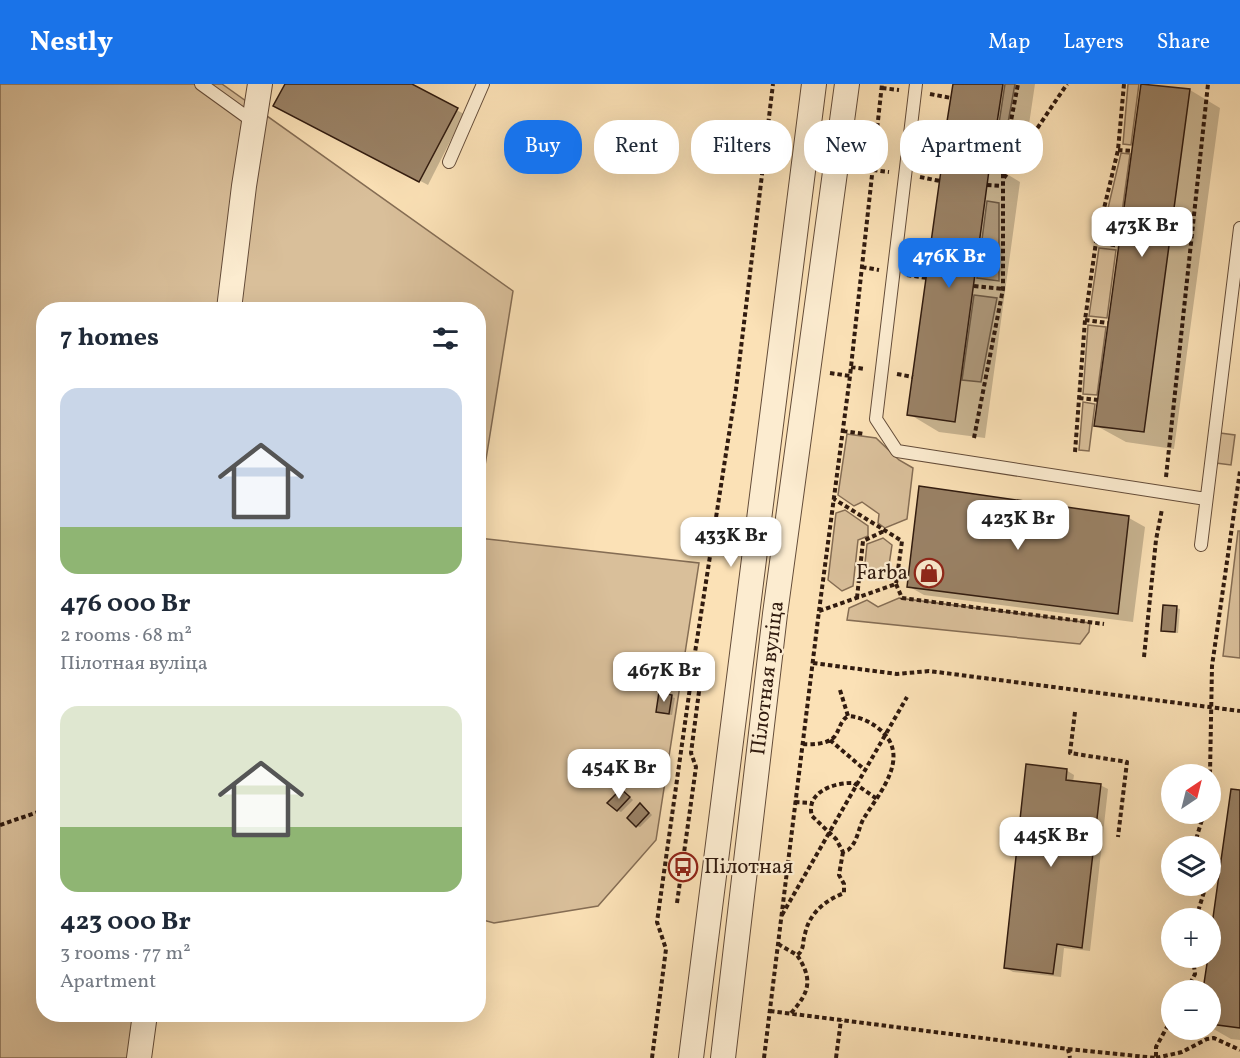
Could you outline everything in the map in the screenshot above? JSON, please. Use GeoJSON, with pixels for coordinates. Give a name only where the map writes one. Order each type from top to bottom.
{"type":"FeatureCollection","features":[{"type":"Feature","properties":{"kind":"street"},"geometry":{"type":"LineString","coordinates":[[230,302],[243,186],[260,84]]}},
{"type":"Feature","properties":{"kind":"street","name":"Пілотная вуліца"},"geometry":{"type":"LineString","coordinates":[[691,1058],[814,84]]}},
{"type":"Feature","properties":{"kind":"street","name":"Пілотная вуліца"},"geometry":{"type":"LineString","coordinates":[[723,1058],[775,614],[847,84]]}},
{"type":"Feature","properties":{"kind":"street"},"geometry":{"type":"LineString","coordinates":[[747,610],[775,614]]}},
{"type":"Feature","properties":{"kind":"street"},"geometry":{"type":"LineString","coordinates":[[140,1058],[144,1022]]}},
{"type":"Feature","properties":{"kind":"lane"},"geometry":{"type":"LineString","coordinates":[[201,84],[255,123]]}},
{"type":"Feature","properties":{"kind":"lane"},"geometry":{"type":"LineString","coordinates":[[449,162],[483,84]]}},
{"type":"Feature","properties":{"kind":"lane"},"geometry":{"type":"LineString","coordinates":[[916,84],[876,419],[897,451],[1206,499]]}},
{"type":"Feature","properties":{"kind":"lane"},"geometry":{"type":"LineString","coordinates":[[1201,545],[1240,228]]}},
{"type":"Feature","properties":{"kind":"path"},"geometry":{"type":"LineString","coordinates":[[652,1058],[666,949],[657,922],[694,660],[736,389],[774,84]]}},
{"type":"Feature","properties":{"kind":"path"},"geometry":{"type":"LineString","coordinates":[[764,1058],[850,376],[882,84]]}},
{"type":"Feature","properties":{"kind":"path"},"geometry":{"type":"LineString","coordinates":[[1011,120],[1017,84]]}},
{"type":"Feature","properties":{"kind":"path"},"geometry":{"type":"LineString","coordinates":[[1002,180],[1067,84]]}},
{"type":"Feature","properties":{"kind":"path"},"geometry":{"type":"LineString","coordinates":[[1075,452],[1085,320],[1096,242],[1118,150],[1124,84]]}},
{"type":"Feature","properties":{"kind":"path"},"geometry":{"type":"LineString","coordinates":[[1144,657],[1208,84]]}},
{"type":"Feature","properties":{"kind":"path"},"geometry":{"type":"LineString","coordinates":[[1118,150],[1132,151]]}},
{"type":"Feature","properties":{"kind":"path"},"geometry":{"type":"LineString","coordinates":[[974,438],[1002,290],[1003,174]]}},
{"type":"Feature","properties":{"kind":"path"},"geometry":{"type":"LineString","coordinates":[[987,185],[1002,186]]}},
{"type":"Feature","properties":{"kind":"path"},"geometry":{"type":"LineString","coordinates":[[1096,242],[1119,246]]}},
{"type":"Feature","properties":{"kind":"path"},"geometry":{"type":"LineString","coordinates":[[974,286],[1002,290]]}},
{"type":"Feature","properties":{"kind":"path"},"geometry":{"type":"LineString","coordinates":[[1085,320],[1108,323]]}},
{"type":"Feature","properties":{"kind":"path"},"geometry":{"type":"LineString","coordinates":[[1079,398],[1098,400]]}},
{"type":"Feature","properties":{"kind":"path"},"geometry":{"type":"LineString","coordinates":[[1210,764],[1212,666],[1240,471]]}},
{"type":"Feature","properties":{"kind":"path"},"geometry":{"type":"LineString","coordinates":[[834,499],[902,542],[896,584],[902,598],[1104,624]]}},
{"type":"Feature","properties":{"kind":"path"},"geometry":{"type":"LineString","coordinates":[[1233,522],[1240,522]]}},
{"type":"Feature","properties":{"kind":"path"},"geometry":{"type":"LineString","coordinates":[[857,598],[863,541],[885,531]]}},
{"type":"Feature","properties":{"kind":"path"},"geometry":{"type":"LineString","coordinates":[[819,611],[896,584]]}},
{"type":"Feature","properties":{"kind":"path"},"geometry":{"type":"LineString","coordinates":[[678,903],[696,767],[691,753],[703,661]]}},
{"type":"Feature","properties":{"kind":"path"},"geometry":{"type":"LineString","coordinates":[[813,663],[897,674],[929,671],[1240,711]]}},
{"type":"Feature","properties":{"kind":"path"},"geometry":{"type":"LineString","coordinates":[[840,690],[848,716]]}},
{"type":"Feature","properties":{"kind":"path"},"geometry":{"type":"LineString","coordinates":[[781,917],[907,697]]}},
{"type":"Feature","properties":{"kind":"path"},"geometry":{"type":"LineString","coordinates":[[1075,712],[1070,753],[1127,762],[1118,837]]}},
{"type":"Feature","properties":{"kind":"path"},"geometry":{"type":"LineString","coordinates":[[803,744],[816,744],[830,740],[848,716]]}},
{"type":"Feature","properties":{"kind":"path"},"geometry":{"type":"LineString","coordinates":[[843,852],[851,847],[861,829],[862,820],[877,800],[892,768],[893,751],[886,734],[865,720],[848,716]]}},
{"type":"Feature","properties":{"kind":"path"},"geometry":{"type":"LineString","coordinates":[[830,740],[865,770]]}},
{"type":"Feature","properties":{"kind":"path"},"geometry":{"type":"LineString","coordinates":[[797,956],[801,952],[804,933],[819,907],[829,899],[844,893],[844,884],[839,875],[843,852],[830,831],[815,821],[812,816],[810,808],[813,802],[822,790],[846,783],[857,785],[877,800]]}},
{"type":"Feature","properties":{"kind":"path"},"geometry":{"type":"LineString","coordinates":[[795,802],[813,802]]}},
{"type":"Feature","properties":{"kind":"path"},"geometry":{"type":"LineString","coordinates":[[0,825],[36,813]]}},
{"type":"Feature","properties":{"kind":"path"},"geometry":{"type":"LineString","coordinates":[[778,944],[797,956],[806,972],[807,987],[803,998],[791,1013]]}},
{"type":"Feature","properties":{"kind":"path"},"geometry":{"type":"LineString","coordinates":[[770,1011],[1156,1058],[1182,1052],[1207,1039],[1214,1038],[1240,1050]]}},
{"type":"Feature","properties":{"kind":"path"},"geometry":{"type":"LineString","coordinates":[[836,1058],[841,1020]]}},
{"type":"Feature","properties":{"kind":"path"},"geometry":{"type":"LineString","coordinates":[[1156,1058],[1156,1047],[1161,1038]]}},
{"type":"Feature","properties":{"kind":"path"},"geometry":{"type":"LineString","coordinates":[[1068,1049],[1070,1058]]}},
{"type":"Feature","properties":{"kind":"shaded area"},"geometry":{"type":"Polygon","coordinates":[[[0,84],[222,84],[513,291],[486,459],[486,302],[36,302],[36,1022],[139,1022],[136,1058],[0,1058],[0,84]]]}},
{"type":"Feature","properties":{"kind":"shaded area"},"geometry":{"type":"Polygon","coordinates":[[[1005,84],[1015,84],[1009,120],[1000,120],[1005,84]]]}},
{"type":"Feature","properties":{"kind":"shaded area"},"geometry":{"type":"Polygon","coordinates":[[[1128,84],[1139,84],[1131,145],[1123,144],[1128,84]]]}},
{"type":"Feature","properties":{"kind":"shaded area"},"geometry":{"type":"Polygon","coordinates":[[[1121,153],[1130,154],[1118,241],[1101,238],[1121,153]]]}},
{"type":"Feature","properties":{"kind":"shaded area"},"geometry":{"type":"Polygon","coordinates":[[[987,201],[999,203],[999,281],[977,278],[987,201]]]}},
{"type":"Feature","properties":{"kind":"shaded area"},"geometry":{"type":"Polygon","coordinates":[[[1099,248],[1116,250],[1107,318],[1089,316],[1099,248]]]}},
{"type":"Feature","properties":{"kind":"shaded area"},"geometry":{"type":"Polygon","coordinates":[[[974,295],[997,298],[981,382],[962,380],[974,295]]]}},
{"type":"Feature","properties":{"kind":"shaded area"},"geometry":{"type":"Polygon","coordinates":[[[1088,325],[1106,327],[1097,395],[1083,394],[1088,325]]]}},
{"type":"Feature","properties":{"kind":"shaded area"},"geometry":{"type":"Polygon","coordinates":[[[1083,402],[1095,404],[1089,451],[1079,450],[1083,402]]]}},
{"type":"Feature","properties":{"kind":"shaded area"},"geometry":{"type":"Polygon","coordinates":[[[1220,433],[1235,435],[1231,465],[1216,463],[1220,433]]]}},
{"type":"Feature","properties":{"kind":"shaded area"},"geometry":{"type":"Polygon","coordinates":[[[847,434],[876,438],[899,460],[913,468],[907,519],[885,528],[878,523],[879,514],[862,502],[854,506],[838,495],[847,434]]]}},
{"type":"Feature","properties":{"kind":"shaded area"},"geometry":{"type":"Polygon","coordinates":[[[845,510],[868,526],[868,536],[858,540],[853,586],[842,591],[828,580],[836,513],[845,510]]]}},
{"type":"Feature","properties":{"kind":"shaded area"},"geometry":{"type":"Polygon","coordinates":[[[1238,531],[1240,531],[1240,658],[1223,656],[1238,531]]]}},
{"type":"Feature","properties":{"kind":"shaded area"},"geometry":{"type":"Polygon","coordinates":[[[883,538],[892,545],[888,572],[872,580],[864,573],[867,544],[883,538]]]}},
{"type":"Feature","properties":{"kind":"shaded area"},"geometry":{"type":"Polygon","coordinates":[[[486,539],[699,563],[656,840],[598,906],[494,923],[486,921],[486,539]]]}},
{"type":"Feature","properties":{"kind":"shaded area"},"geometry":{"type":"Polygon","coordinates":[[[899,598],[1090,623],[1089,632],[1080,644],[847,620],[849,608],[867,600],[878,607],[899,598]]]}},
{"type":"Feature","properties":{"kind":"building"},"geometry":{"type":"Polygon","coordinates":[[[285,84],[412,84],[458,108],[419,182],[273,106],[285,84]]]}},
{"type":"Feature","properties":{"kind":"building"},"geometry":{"type":"Polygon","coordinates":[[[953,84],[1003,84],[997,120],[947,120],[953,84]]]}},
{"type":"Feature","properties":{"kind":"building"},"geometry":{"type":"Polygon","coordinates":[[[1141,84],[1190,89],[1144,432],[1094,426],[1141,84]]]}},
{"type":"Feature","properties":{"kind":"building"},"geometry":{"type":"Polygon","coordinates":[[[940,174],[989,174],[955,422],[907,415],[940,174]]]}},
{"type":"Feature","properties":{"kind":"building"},"geometry":{"type":"Polygon","coordinates":[[[919,486],[1129,516],[1118,614],[907,587],[919,486]]]}},
{"type":"Feature","properties":{"kind":"building"},"geometry":{"type":"Polygon","coordinates":[[[1163,605],[1177,606],[1175,632],[1161,631],[1163,605]]]}},
{"type":"Feature","properties":{"kind":"building"},"geometry":{"type":"Polygon","coordinates":[[[659,692],[672,695],[669,714],[656,712],[659,692]]]}},
{"type":"Feature","properties":{"kind":"building"},"geometry":{"type":"Polygon","coordinates":[[[645,752],[658,754],[655,773],[642,771],[645,752]]]}},
{"type":"Feature","properties":{"kind":"building"},"geometry":{"type":"Polygon","coordinates":[[[1026,764],[1067,769],[1066,780],[1101,784],[1082,948],[1057,944],[1053,974],[1004,968],[1026,764]]]}},
{"type":"Feature","properties":{"kind":"building"},"geometry":{"type":"Polygon","coordinates":[[[621,789],[630,797],[617,811],[607,803],[621,789]]]}},
{"type":"Feature","properties":{"kind":"building"},"geometry":{"type":"Polygon","coordinates":[[[1231,789],[1240,790],[1240,1028],[1221,1025],[1221,980],[1205,980],[1206,968],[1221,968],[1221,908],[1214,908],[1216,896],[1221,896],[1221,860],[1231,789]]]}},
{"type":"Feature","properties":{"kind":"building"},"geometry":{"type":"Polygon","coordinates":[[[640,803],[649,813],[636,827],[627,818],[640,803]]]}},
{"type":"Feature","properties":{"kind":"place","name":"Farba"},"geometry":{"type":"Point","coordinates":[929,573]}},
{"type":"Feature","properties":{"kind":"place","name":"Пілотная"},"geometry":{"type":"Point","coordinates":[683,867]}}]}
